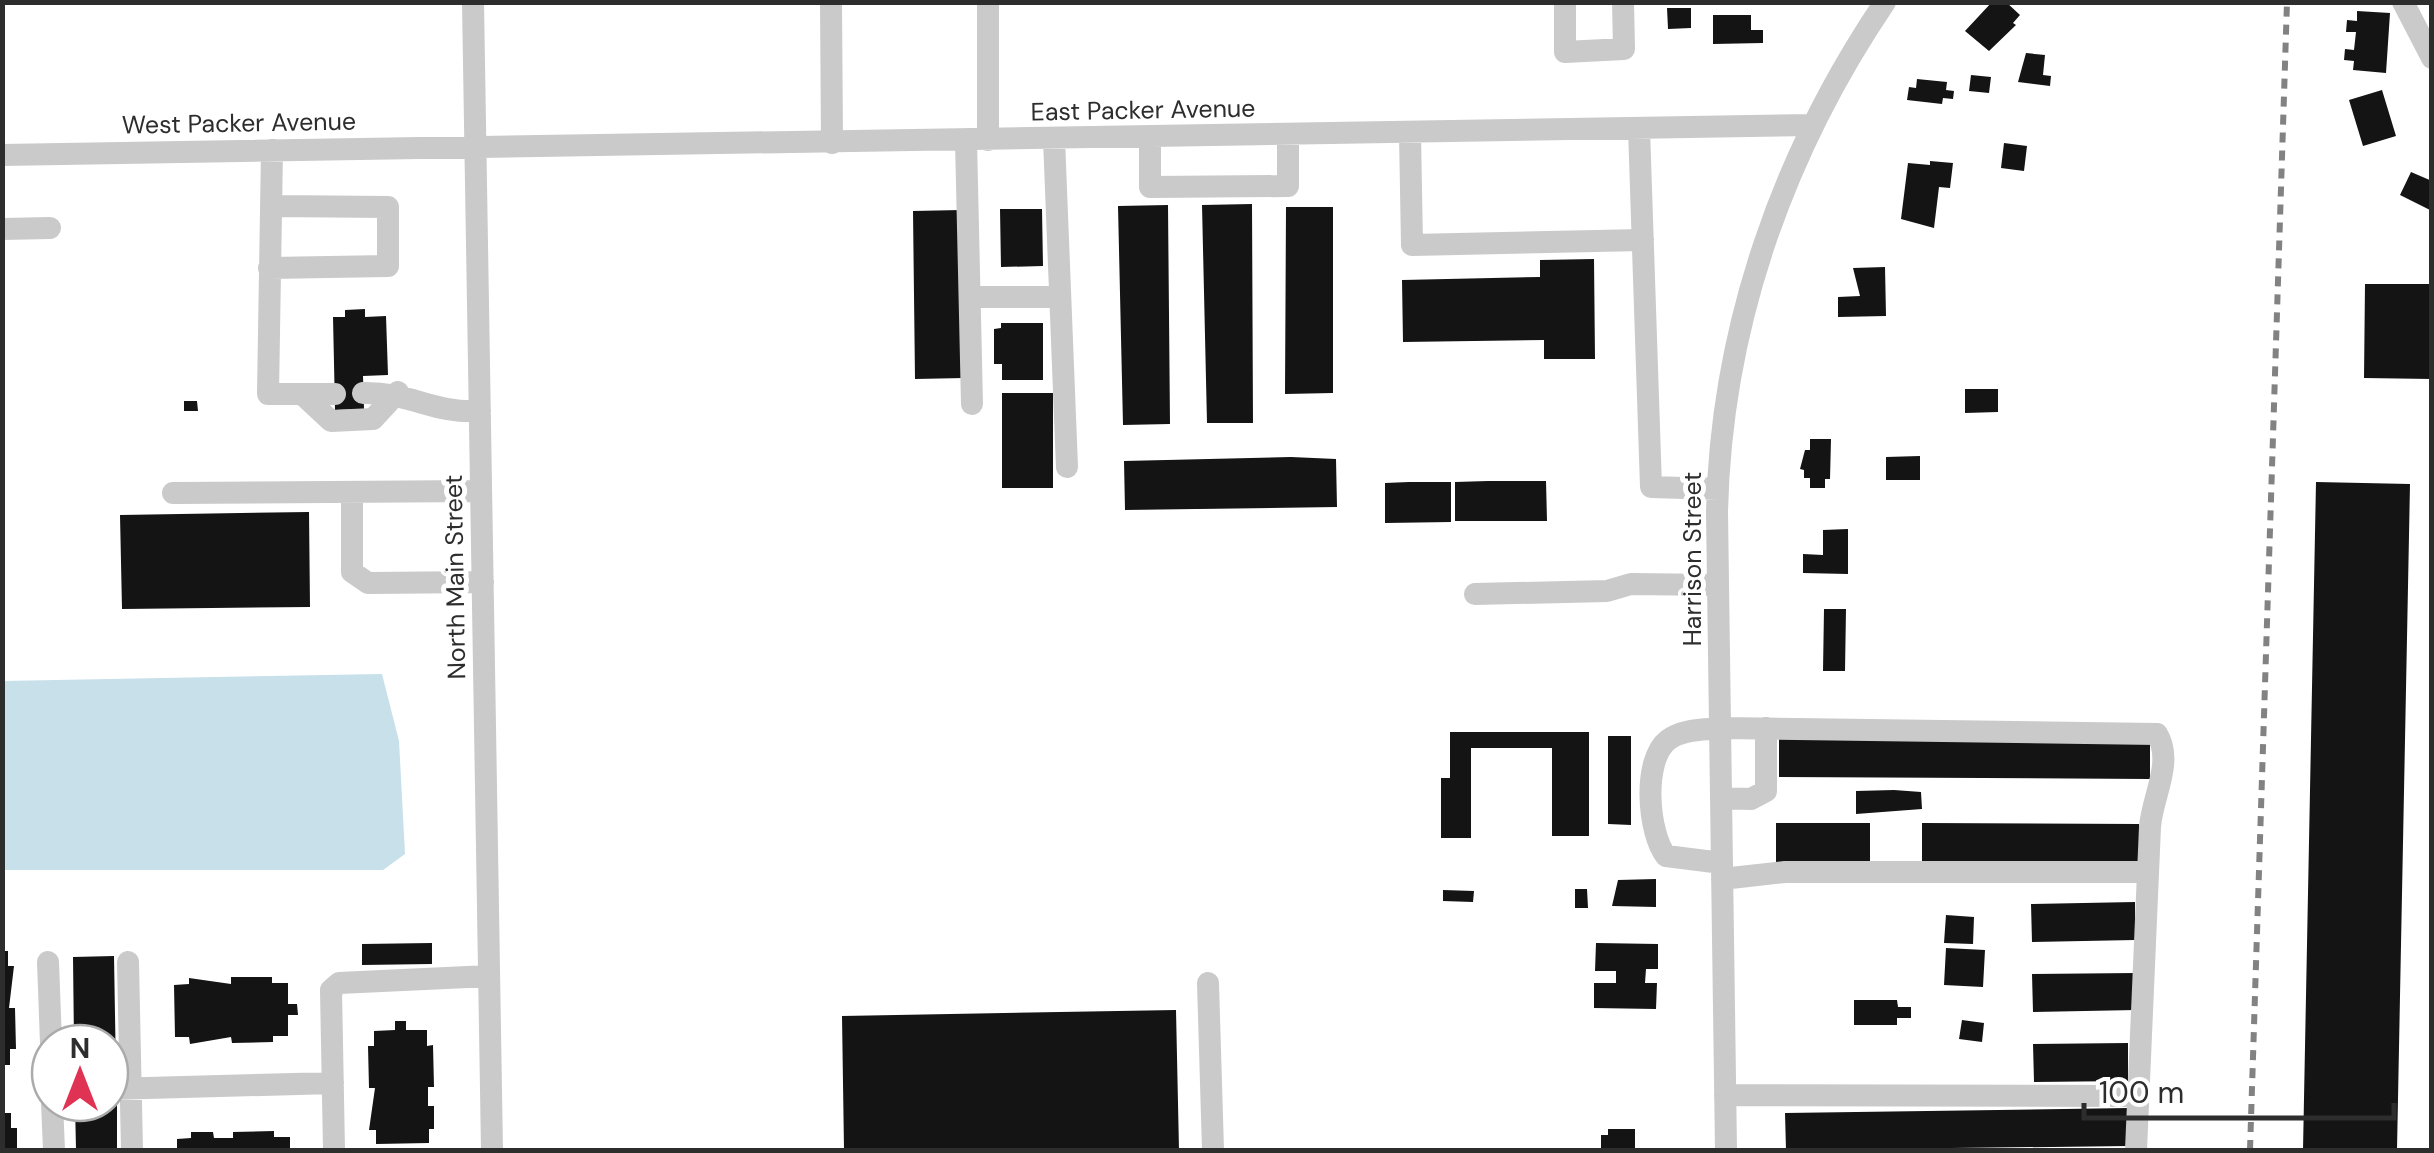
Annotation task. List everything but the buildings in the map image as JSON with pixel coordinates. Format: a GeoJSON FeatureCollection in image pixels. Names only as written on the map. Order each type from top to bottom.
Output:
{"type":"FeatureCollection","features":[{"type":"Feature","properties":{"kind":"street","name":"North Main Street"},"geometry":{"type":"LineString","coordinates":[[473,2],[492,1150]]}},
{"type":"Feature","properties":{"kind":"street"},"geometry":{"type":"LineString","coordinates":[[832,2],[832,143]]}},
{"type":"Feature","properties":{"kind":"street"},"geometry":{"type":"LineString","coordinates":[[972,404],[977,140],[988,2]]}},
{"type":"Feature","properties":{"kind":"street"},"geometry":{"type":"LineString","coordinates":[[1565,2],[1565,52],[1624,50],[1624,2]]}},
{"type":"Feature","properties":{"kind":"street","name":"Harrison Street"},"geometry":{"type":"LineString","coordinates":[[1726,1150],[1718,489],[1732,367],[1767,231],[1812,125],[1885,2]]}},
{"type":"Feature","properties":{"kind":"street"},"geometry":{"type":"LineString","coordinates":[[2404,2],[2432,58]]}},
{"type":"Feature","properties":{"kind":"street","name":"East Packer Avenue"},"geometry":{"type":"LineString","coordinates":[[476,148],[1812,125]]}},
{"type":"Feature","properties":{"kind":"street"},"geometry":{"type":"LineString","coordinates":[[1639,129],[1651,486],[1718,489]]}},
{"type":"Feature","properties":{"kind":"street"},"geometry":{"type":"LineString","coordinates":[[1410,134],[1412,245],[1643,240]]}},
{"type":"Feature","properties":{"kind":"street"},"geometry":{"type":"LineString","coordinates":[[1150,138],[1150,187],[1288,186],[1288,136]]}},
{"type":"Feature","properties":{"kind":"street"},"geometry":{"type":"LineString","coordinates":[[1054,139],[1068,467]]}},
{"type":"Feature","properties":{"kind":"street","name":"West Packer Avenue"},"geometry":{"type":"LineString","coordinates":[[2,154],[476,148]]}},
{"type":"Feature","properties":{"kind":"street"},"geometry":{"type":"LineString","coordinates":[[272,150],[268,394],[335,394]]}},
{"type":"Feature","properties":{"kind":"street"},"geometry":{"type":"LineString","coordinates":[[269,268],[388,266],[388,207],[273,206]]}},
{"type":"Feature","properties":{"kind":"street"},"geometry":{"type":"LineString","coordinates":[[2,229],[50,228]]}},
{"type":"Feature","properties":{"kind":"street"},"geometry":{"type":"LineString","coordinates":[[972,297],[1060,298]]}},
{"type":"Feature","properties":{"kind":"street"},"geometry":{"type":"LineString","coordinates":[[302,394],[331,421],[373,419],[398,392]]}},
{"type":"Feature","properties":{"kind":"street"},"geometry":{"type":"LineString","coordinates":[[363,393],[398,392],[449,413],[480,411]]}},
{"type":"Feature","properties":{"kind":"street"},"geometry":{"type":"LineString","coordinates":[[172,494],[482,491]]}},
{"type":"Feature","properties":{"kind":"street"},"geometry":{"type":"LineString","coordinates":[[352,493],[352,572],[368,583],[483,582]]}},
{"type":"Feature","properties":{"kind":"street"},"geometry":{"type":"LineString","coordinates":[[1475,594],[1607,591],[1630,584],[1718,585]]}},
{"type":"Feature","properties":{"kind":"street"},"geometry":{"type":"LineString","coordinates":[[2136,1150],[2151,812],[2162,779],[2162,742],[2150,732],[1720,728],[1682,732],[1660,748],[1654,761],[1654,840],[1666,856],[1722,871],[2148,872]]}},
{"type":"Feature","properties":{"kind":"street"},"geometry":{"type":"LineString","coordinates":[[1721,798],[1751,799],[1766,791],[1766,728]]}},
{"type":"Feature","properties":{"kind":"street"},"geometry":{"type":"LineString","coordinates":[[48,962],[50,1023]]}},
{"type":"Feature","properties":{"kind":"street"},"geometry":{"type":"LineString","coordinates":[[125,1023],[128,962]]}},
{"type":"Feature","properties":{"kind":"street"},"geometry":{"type":"LineString","coordinates":[[334,1150],[331,990],[339,983],[489,976]]}},
{"type":"Feature","properties":{"kind":"street"},"geometry":{"type":"LineString","coordinates":[[1208,983],[1213,1150]]}},
{"type":"Feature","properties":{"kind":"street"},"geometry":{"type":"LineString","coordinates":[[130,1089],[333,1083]]}},
{"type":"Feature","properties":{"kind":"street"},"geometry":{"type":"LineString","coordinates":[[1725,1096],[2138,1096]]}},
{"type":"Feature","properties":{"kind":"street"},"geometry":{"type":"LineString","coordinates":[[53,1123],[54,1150]]}},
{"type":"Feature","properties":{"kind":"street"},"geometry":{"type":"LineString","coordinates":[[127,1123],[132,1150]]}},
{"type":"Feature","properties":{"kind":"water"},"geometry":{"type":"Polygon","coordinates":[[[382,674],[399,741],[405,854],[383,870],[3,870],[3,681],[382,674]]]}},
{"type":"Feature","properties":{"kind":"railway"},"geometry":{"type":"LineString","coordinates":[[2250,1150],[2287,2]]}}]}
